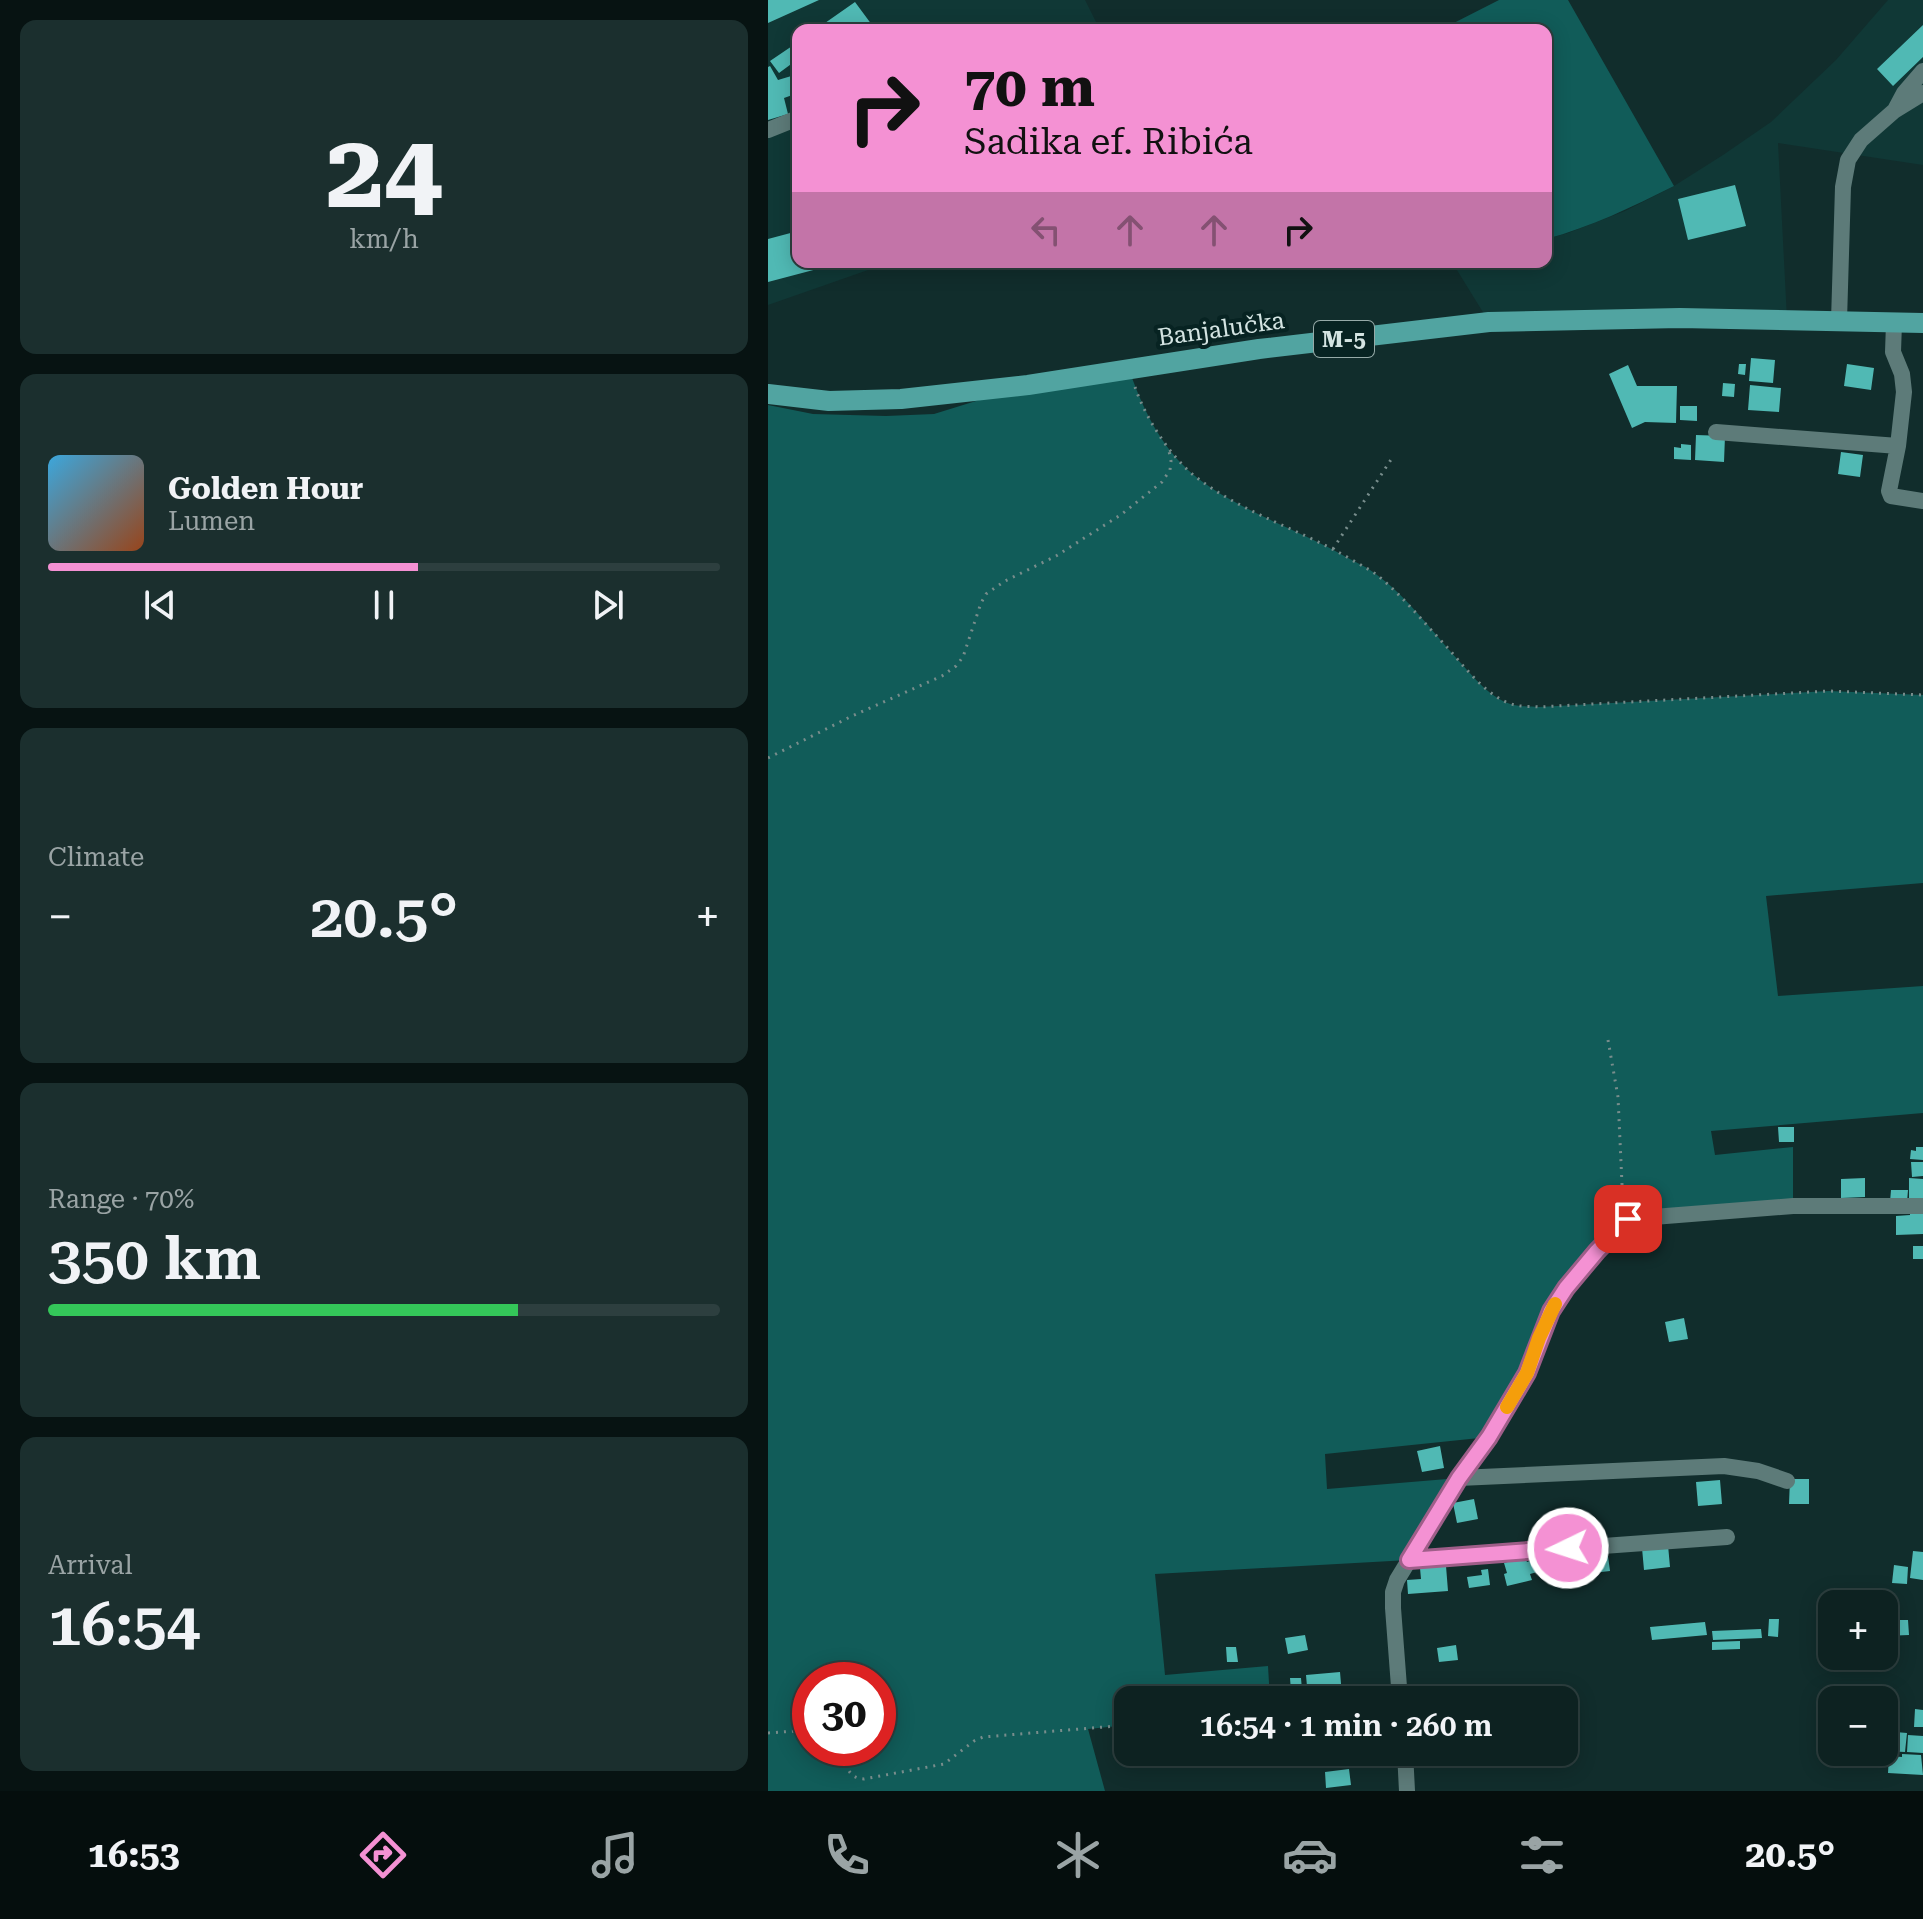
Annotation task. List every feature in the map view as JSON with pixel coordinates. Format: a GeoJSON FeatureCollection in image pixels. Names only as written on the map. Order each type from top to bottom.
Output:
{"type":"FeatureCollection","features":[{"type":"Feature","properties":{"kind":"main road","name":"Banjalučka"},"geometry":{"type":"LineString","coordinates":[[768,394],[829,401],[901,399],[1028,385],[1259,349],[1489,322],[1680,318],[1923,323]]}},
{"type":"Feature","properties":{"kind":"street"},"geometry":{"type":"LineString","coordinates":[[1894,111],[1904,93],[1923,71]]}},
{"type":"Feature","properties":{"kind":"street"},"geometry":{"type":"LineString","coordinates":[[1839,321],[1843,187],[1848,160],[1861,140],[1894,111],[1923,93]]}},
{"type":"Feature","properties":{"kind":"street"},"geometry":{"type":"LineString","coordinates":[[768,130],[792,120]]}},
{"type":"Feature","properties":{"kind":"street"},"geometry":{"type":"LineString","coordinates":[[1894,323],[1893,352],[1902,374],[1904,392],[1889,491],[1891,496],[1923,501]]}},
{"type":"Feature","properties":{"kind":"street"},"geometry":{"type":"LineString","coordinates":[[1716,432],[1898,446]]}},
{"type":"Feature","properties":{"kind":"street"},"geometry":{"type":"LineString","coordinates":[[1399,1686],[1393,1592],[1397,1580],[1527,1373],[1551,1311],[1566,1288],[1624,1222],[1670,1215],[1793,1206],[1923,1206]]}},
{"type":"Feature","properties":{"kind":"street"},"geometry":{"type":"LineString","coordinates":[[1459,1478],[1724,1466],[1758,1471],[1787,1481]]}},
{"type":"Feature","properties":{"kind":"street"},"geometry":{"type":"LineString","coordinates":[[1409,1560],[1727,1537]]}},
{"type":"Feature","properties":{"kind":"street"},"geometry":{"type":"LineString","coordinates":[[1406,1766],[1407,1791]]}},
{"type":"Feature","properties":{"kind":"path"},"geometry":{"type":"LineString","coordinates":[[1129,369],[1138,396],[1168,447],[1196,478],[1237,503],[1373,571],[1398,593],[1477,680],[1497,697],[1515,706],[1829,691],[1923,695]]}},
{"type":"Feature","properties":{"kind":"path"},"geometry":{"type":"LineString","coordinates":[[768,758],[942,676],[956,666],[963,657],[986,594],[1056,556],[1132,506],[1162,482],[1170,470],[1168,447]]}},
{"type":"Feature","properties":{"kind":"path"},"geometry":{"type":"LineString","coordinates":[[1333,549],[1394,455]]}},
{"type":"Feature","properties":{"kind":"path"},"geometry":{"type":"LineString","coordinates":[[1608,1040],[1618,1097],[1624,1222]]}},
{"type":"Feature","properties":{"kind":"path"},"geometry":{"type":"LineString","coordinates":[[847,1766],[849,1773],[864,1779],[944,1764],[983,1737],[1114,1726]]}},
{"type":"Feature","properties":{"kind":"path"},"geometry":{"type":"LineString","coordinates":[[768,1733],[792,1731]]}},
{"type":"Feature","properties":{"kind":"shaded area"},"geometry":{"type":"Polygon","coordinates":[[[768,0],[1085,0],[1097,24],[792,24],[792,268],[874,268],[768,305],[768,0]]]}},
{"type":"Feature","properties":{"kind":"shaded area"},"geometry":{"type":"Polygon","coordinates":[[[1499,0],[1568,0],[1674,186],[1627,209],[1552,237],[1552,24],[1452,24],[1499,0]]]}},
{"type":"Feature","properties":{"kind":"shaded area"},"geometry":{"type":"Polygon","coordinates":[[[1888,0],[1923,0],[1923,165],[1778,143],[1787,319],[1489,322],[1456,268],[1552,268],[1552,237],[1625,211],[1674,186],[1771,122],[1836,60],[1888,0]]]}},
{"type":"Feature","properties":{"kind":"shaded area"},"geometry":{"type":"Polygon","coordinates":[[[1129,369],[1157,432],[1173,454],[1198,479],[1238,504],[1373,572],[1407,602],[1483,687],[1517,706],[1829,691],[1923,695],[1923,883],[1766,896],[1778,996],[1923,986],[1923,1113],[1711,1131],[1715,1155],[1793,1147],[1793,1206],[1628,1219],[1566,1288],[1489,1437],[1325,1454],[1327,1489],[1459,1478],[1409,1560],[1155,1574],[1165,1675],[1268,1666],[1269,1686],[1114,1686],[1114,1726],[1088,1729],[1105,1791],[768,1791],[768,405],[813,414],[934,414],[1028,385],[1129,369]]]}},
{"type":"Feature","properties":{"kind":"building"},"geometry":{"type":"Polygon","coordinates":[[[768,0],[819,0],[768,23],[768,0]]]}},
{"type":"Feature","properties":{"kind":"building"},"geometry":{"type":"Polygon","coordinates":[[[855,2],[871,24],[824,24],[855,2]]]}},
{"type":"Feature","properties":{"kind":"building"},"geometry":{"type":"Polygon","coordinates":[[[1923,25],[1923,57],[1893,86],[1877,69],[1923,25]]]}},
{"type":"Feature","properties":{"kind":"building"},"geometry":{"type":"Polygon","coordinates":[[[792,46],[792,63],[779,73],[770,61],[792,46]]]}},
{"type":"Feature","properties":{"kind":"building"},"geometry":{"type":"Polygon","coordinates":[[[768,67],[778,80],[792,76],[792,95],[784,98],[788,114],[768,120],[768,67]]]}},
{"type":"Feature","properties":{"kind":"building"},"geometry":{"type":"Polygon","coordinates":[[[1735,185],[1746,226],[1688,240],[1678,199],[1735,185]]]}},
{"type":"Feature","properties":{"kind":"building"},"geometry":{"type":"Polygon","coordinates":[[[792,233],[792,268],[821,268],[768,282],[768,239],[792,233]]]}},
{"type":"Feature","properties":{"kind":"building"},"geometry":{"type":"Polygon","coordinates":[[[1751,358],[1775,360],[1773,383],[1749,381],[1751,358]]]}},
{"type":"Feature","properties":{"kind":"building"},"geometry":{"type":"Polygon","coordinates":[[[1739,364],[1746,364],[1745,375],[1738,374],[1739,364]]]}},
{"type":"Feature","properties":{"kind":"building"},"geometry":{"type":"Polygon","coordinates":[[[1847,364],[1874,368],[1871,390],[1844,386],[1847,364]]]}},
{"type":"Feature","properties":{"kind":"building"},"geometry":{"type":"Polygon","coordinates":[[[1628,365],[1637,386],[1677,386],[1676,423],[1645,422],[1632,428],[1609,374],[1628,365]]]}},
{"type":"Feature","properties":{"kind":"building"},"geometry":{"type":"Polygon","coordinates":[[[1723,383],[1735,384],[1734,397],[1722,396],[1723,383]]]}},
{"type":"Feature","properties":{"kind":"building"},"geometry":{"type":"Polygon","coordinates":[[[1750,385],[1781,388],[1779,412],[1748,410],[1750,385]]]}},
{"type":"Feature","properties":{"kind":"building"},"geometry":{"type":"Polygon","coordinates":[[[1680,406],[1697,406],[1697,421],[1680,420],[1680,406]]]}},
{"type":"Feature","properties":{"kind":"building"},"geometry":{"type":"Polygon","coordinates":[[[1696,435],[1725,436],[1724,462],[1695,460],[1696,435]]]}},
{"type":"Feature","properties":{"kind":"building"},"geometry":{"type":"Polygon","coordinates":[[[1681,444],[1691,445],[1691,460],[1674,459],[1674,447],[1681,448],[1681,444]]]}},
{"type":"Feature","properties":{"kind":"building"},"geometry":{"type":"Polygon","coordinates":[[[1841,452],[1863,455],[1860,477],[1838,474],[1841,452]]]}},
{"type":"Feature","properties":{"kind":"building"},"geometry":{"type":"Polygon","coordinates":[[[1778,1127],[1794,1127],[1794,1142],[1779,1142],[1778,1127]]]}},
{"type":"Feature","properties":{"kind":"building"},"geometry":{"type":"Polygon","coordinates":[[[1916,1147],[1923,1147],[1923,1160],[1910,1159],[1911,1150],[1916,1151],[1916,1147]]]}},
{"type":"Feature","properties":{"kind":"building"},"geometry":{"type":"Polygon","coordinates":[[[1911,1162],[1923,1162],[1923,1176],[1912,1177],[1911,1162]]]}},
{"type":"Feature","properties":{"kind":"building"},"geometry":{"type":"Polygon","coordinates":[[[1865,1178],[1865,1197],[1841,1198],[1841,1179],[1865,1178]]]}},
{"type":"Feature","properties":{"kind":"building"},"geometry":{"type":"Polygon","coordinates":[[[1909,1178],[1923,1179],[1923,1202],[1909,1202],[1909,1178]]]}},
{"type":"Feature","properties":{"kind":"building"},"geometry":{"type":"Polygon","coordinates":[[[1891,1190],[1908,1190],[1907,1202],[1890,1202],[1891,1190]]]}},
{"type":"Feature","properties":{"kind":"building"},"geometry":{"type":"Polygon","coordinates":[[[1910,1210],[1923,1210],[1923,1234],[1896,1235],[1896,1216],[1910,1215],[1910,1210]]]}},
{"type":"Feature","properties":{"kind":"building"},"geometry":{"type":"Polygon","coordinates":[[[1913,1246],[1923,1246],[1923,1259],[1913,1259],[1913,1246]]]}},
{"type":"Feature","properties":{"kind":"building"},"geometry":{"type":"Polygon","coordinates":[[[1684,1318],[1688,1339],[1669,1342],[1665,1322],[1684,1318]]]}},
{"type":"Feature","properties":{"kind":"building"},"geometry":{"type":"Polygon","coordinates":[[[1440,1446],[1444,1468],[1422,1472],[1417,1451],[1440,1446]]]}},
{"type":"Feature","properties":{"kind":"building"},"geometry":{"type":"Polygon","coordinates":[[[1790,1479],[1809,1479],[1809,1504],[1789,1504],[1790,1479]]]}},
{"type":"Feature","properties":{"kind":"building"},"geometry":{"type":"Polygon","coordinates":[[[1720,1480],[1722,1504],[1698,1506],[1696,1482],[1720,1480]]]}},
{"type":"Feature","properties":{"kind":"building"},"geometry":{"type":"Polygon","coordinates":[[[1474,1499],[1478,1519],[1457,1523],[1453,1503],[1474,1499]]]}},
{"type":"Feature","properties":{"kind":"building"},"geometry":{"type":"Polygon","coordinates":[[[1668,1545],[1670,1567],[1644,1570],[1642,1548],[1668,1545]]]}},
{"type":"Feature","properties":{"kind":"building"},"geometry":{"type":"Polygon","coordinates":[[[1607,1549],[1610,1571],[1584,1574],[1582,1552],[1607,1549]]]}},
{"type":"Feature","properties":{"kind":"building"},"geometry":{"type":"Polygon","coordinates":[[[1913,1551],[1923,1552],[1923,1580],[1910,1578],[1913,1551]]]}},
{"type":"Feature","properties":{"kind":"building"},"geometry":{"type":"Polygon","coordinates":[[[1525,1557],[1527,1562],[1533,1560],[1537,1572],[1530,1574],[1532,1580],[1507,1586],[1504,1563],[1525,1557]]]}},
{"type":"Feature","properties":{"kind":"building"},"geometry":{"type":"Polygon","coordinates":[[[1894,1565],[1908,1567],[1907,1584],[1892,1583],[1894,1565]]]}},
{"type":"Feature","properties":{"kind":"building"},"geometry":{"type":"Polygon","coordinates":[[[1446,1566],[1448,1591],[1408,1594],[1407,1580],[1421,1579],[1420,1568],[1446,1566]]]}},
{"type":"Feature","properties":{"kind":"building"},"geometry":{"type":"Polygon","coordinates":[[[1488,1569],[1490,1585],[1469,1588],[1467,1577],[1482,1575],[1481,1570],[1488,1569]]]}},
{"type":"Feature","properties":{"kind":"building"},"geometry":{"type":"Polygon","coordinates":[[[1769,1619],[1779,1619],[1778,1637],[1768,1636],[1769,1619]]]}},
{"type":"Feature","properties":{"kind":"building"},"geometry":{"type":"Polygon","coordinates":[[[1898,1620],[1908,1620],[1909,1635],[1898,1635],[1898,1620]]]}},
{"type":"Feature","properties":{"kind":"building"},"geometry":{"type":"Polygon","coordinates":[[[1705,1622],[1707,1635],[1652,1640],[1650,1627],[1705,1622]]]}},
{"type":"Feature","properties":{"kind":"building"},"geometry":{"type":"Polygon","coordinates":[[[1761,1629],[1762,1638],[1713,1640],[1712,1631],[1761,1629]]]}},
{"type":"Feature","properties":{"kind":"building"},"geometry":{"type":"Polygon","coordinates":[[[1305,1635],[1308,1650],[1288,1654],[1285,1638],[1305,1635]]]}},
{"type":"Feature","properties":{"kind":"building"},"geometry":{"type":"Polygon","coordinates":[[[1740,1641],[1740,1649],[1712,1650],[1712,1642],[1740,1641]]]}},
{"type":"Feature","properties":{"kind":"building"},"geometry":{"type":"Polygon","coordinates":[[[1456,1645],[1458,1660],[1439,1662],[1437,1648],[1456,1645]]]}},
{"type":"Feature","properties":{"kind":"building"},"geometry":{"type":"Polygon","coordinates":[[[1226,1647],[1236,1647],[1238,1662],[1227,1662],[1226,1647]]]}},
{"type":"Feature","properties":{"kind":"building"},"geometry":{"type":"Polygon","coordinates":[[[1340,1672],[1341,1686],[1307,1686],[1306,1675],[1340,1672]]]}},
{"type":"Feature","properties":{"kind":"building"},"geometry":{"type":"Polygon","coordinates":[[[1290,1678],[1301,1678],[1302,1686],[1291,1686],[1290,1678]]]}},
{"type":"Feature","properties":{"kind":"building"},"geometry":{"type":"Polygon","coordinates":[[[1915,1709],[1923,1710],[1923,1727],[1914,1727],[1915,1709]]]}},
{"type":"Feature","properties":{"kind":"building"},"geometry":{"type":"Polygon","coordinates":[[[1898,1732],[1907,1733],[1905,1752],[1898,1752],[1898,1732]]]}},
{"type":"Feature","properties":{"kind":"building"},"geometry":{"type":"Polygon","coordinates":[[[1908,1735],[1923,1736],[1923,1753],[1907,1752],[1908,1735]]]}},
{"type":"Feature","properties":{"kind":"building"},"geometry":{"type":"Polygon","coordinates":[[[1902,1754],[1921,1755],[1923,1775],[1888,1773],[1888,1766],[1898,1766],[1898,1757],[1902,1757],[1902,1754]]]}},
{"type":"Feature","properties":{"kind":"building"},"geometry":{"type":"Polygon","coordinates":[[[1349,1769],[1351,1785],[1326,1788],[1325,1772],[1349,1769]]]}},
{"type":"Feature","properties":{"kind":"slow traffic"},"geometry":{"type":"LineString","coordinates":[[1507,1407],[1527,1373],[1555,1304]]}},
{"type":"Feature","properties":{"kind":"route"},"geometry":{"type":"LineString","coordinates":[[1568,1548],[1409,1560],[1527,1373],[1551,1311],[1566,1288],[1628,1219]]}}]}
